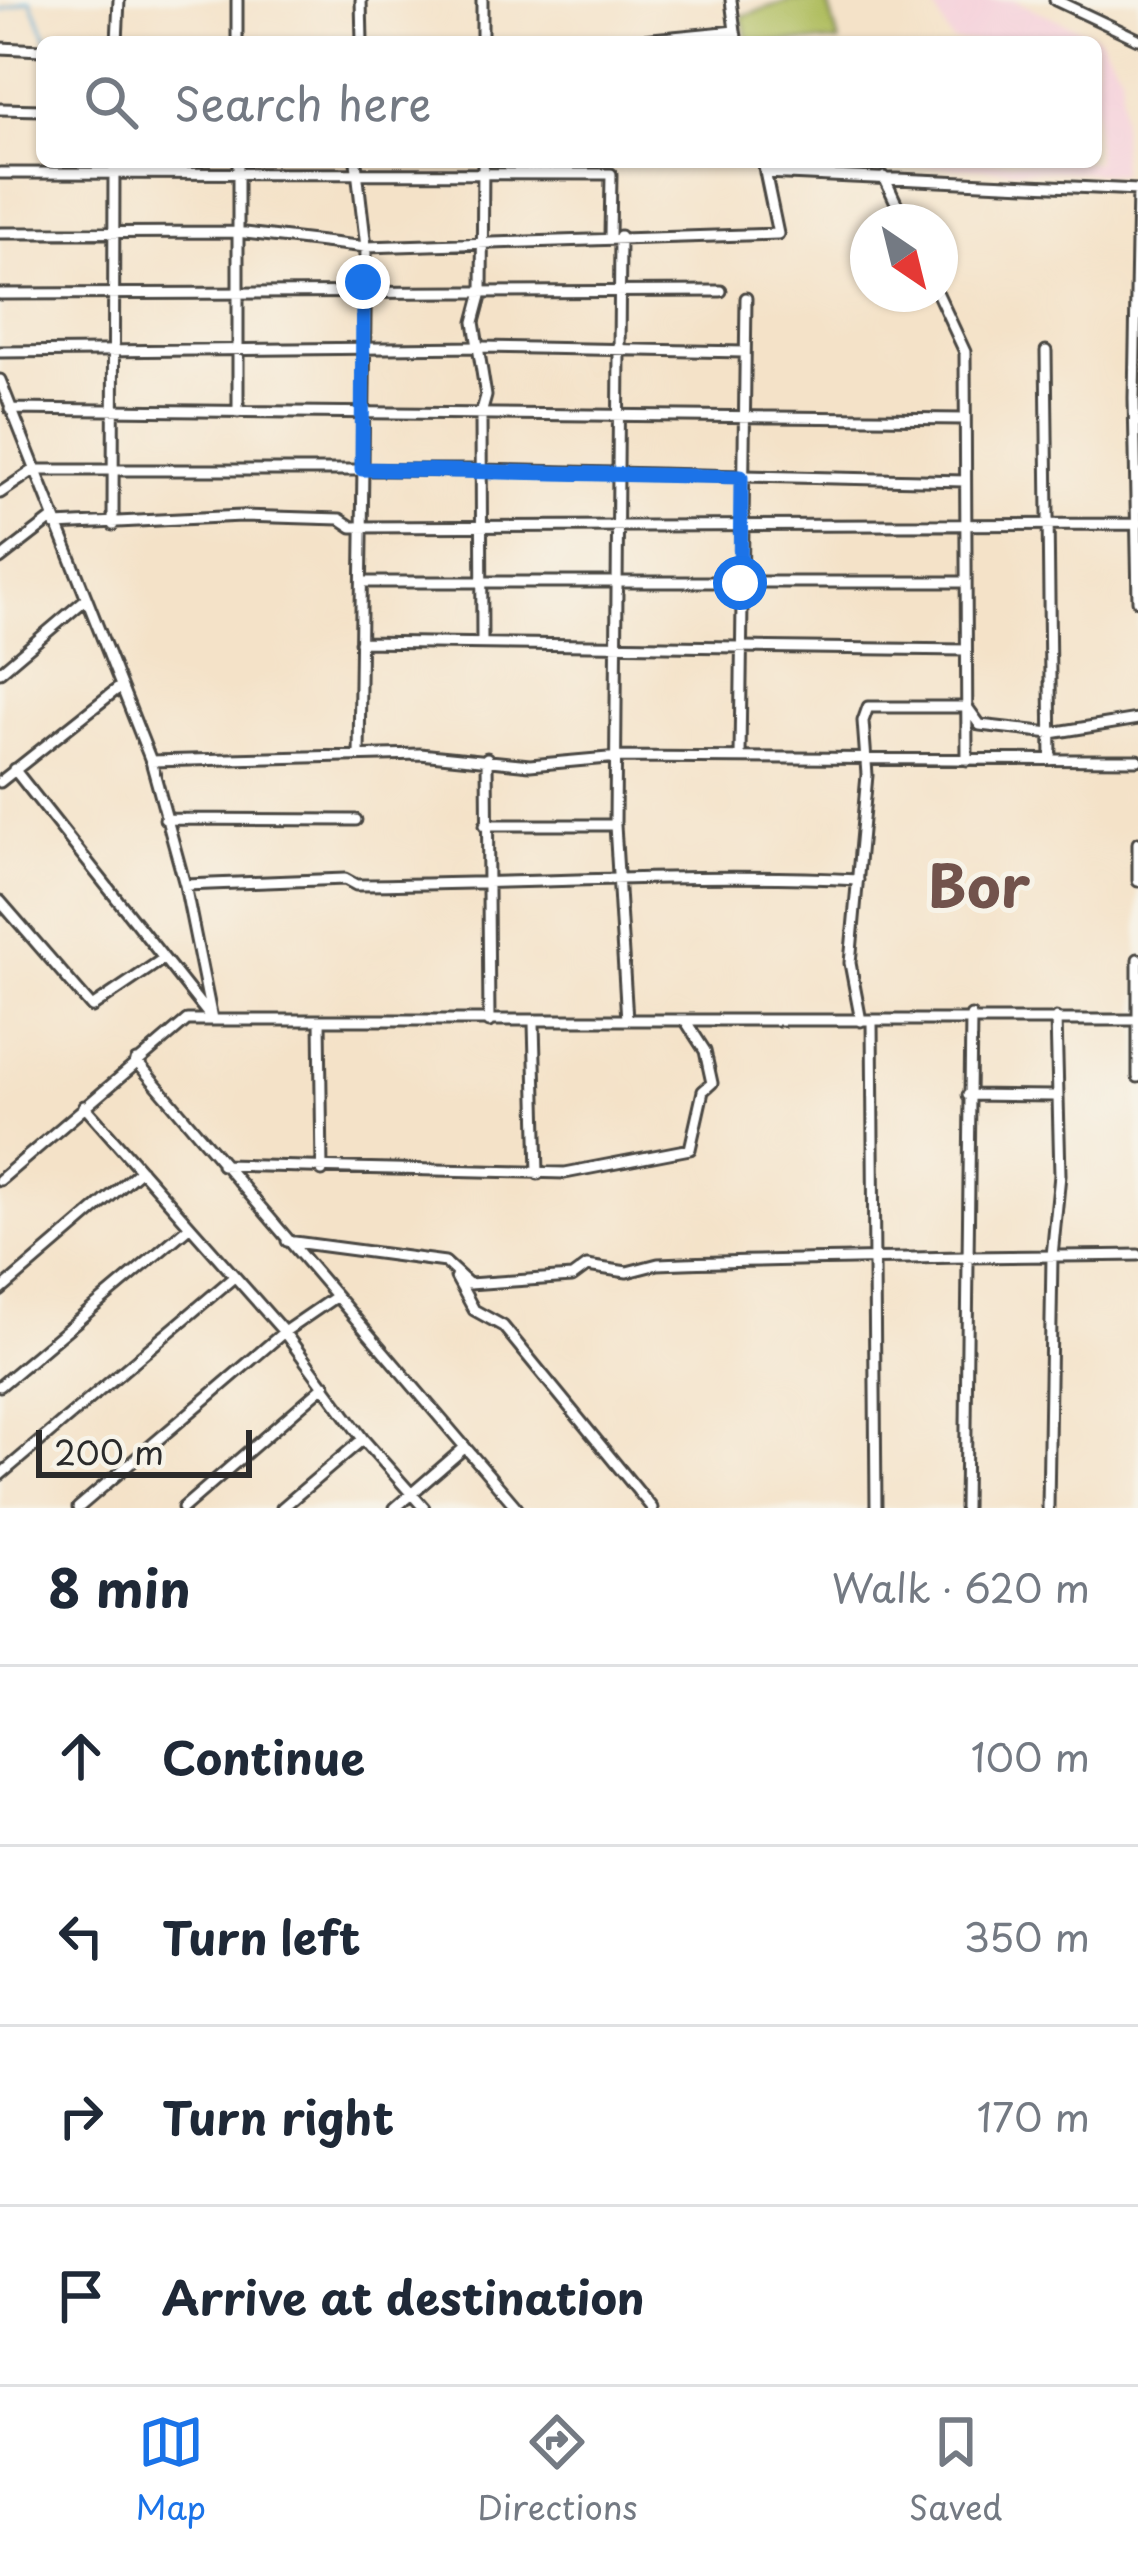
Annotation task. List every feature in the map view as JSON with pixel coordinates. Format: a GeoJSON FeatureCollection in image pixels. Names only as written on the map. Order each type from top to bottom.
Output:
{"type":"FeatureCollection","features":[{"type":"Feature","properties":{"kind":"street"},"geometry":{"type":"LineString","coordinates":[[117,36],[119,0]]}},
{"type":"Feature","properties":{"kind":"street"},"geometry":{"type":"LineString","coordinates":[[237,0],[237,36]]}},
{"type":"Feature","properties":{"kind":"street"},"geometry":{"type":"LineString","coordinates":[[361,0],[362,36]]}},
{"type":"Feature","properties":{"kind":"street"},"geometry":{"type":"LineString","coordinates":[[482,0],[482,36]]}},
{"type":"Feature","properties":{"kind":"street"},"geometry":{"type":"LineString","coordinates":[[731,0],[736,36]]}},
{"type":"Feature","properties":{"kind":"street"},"geometry":{"type":"LineString","coordinates":[[1055,0],[1138,39]]}},
{"type":"Feature","properties":{"kind":"street"},"geometry":{"type":"LineString","coordinates":[[0,48],[36,50]]}},
{"type":"Feature","properties":{"kind":"street"},"geometry":{"type":"LineString","coordinates":[[0,109],[36,110]]}},
{"type":"Feature","properties":{"kind":"street"},"geometry":{"type":"LineString","coordinates":[[0,173],[114,168],[113,525]]}},
{"type":"Feature","properties":{"kind":"street"},"geometry":{"type":"LineString","coordinates":[[238,168],[238,412]]}},
{"type":"Feature","properties":{"kind":"street"},"geometry":{"type":"LineString","coordinates":[[359,756],[366,247],[356,168],[610,174],[622,292],[615,825],[627,1020]]}},
{"type":"Feature","properties":{"kind":"street"},"geometry":{"type":"LineString","coordinates":[[482,168],[482,292],[474,322],[482,347],[486,396],[481,414],[482,644]]}},
{"type":"Feature","properties":{"kind":"street"},"geometry":{"type":"LineString","coordinates":[[0,233],[237,232],[366,247],[778,234],[764,168]]}},
{"type":"Feature","properties":{"kind":"street"},"geometry":{"type":"LineString","coordinates":[[776,168],[1138,190],[1138,601]]}},
{"type":"Feature","properties":{"kind":"street"},"geometry":{"type":"LineString","coordinates":[[884,177],[897,204]]}},
{"type":"Feature","properties":{"kind":"street"},"geometry":{"type":"LineString","coordinates":[[0,294],[721,291]]}},
{"type":"Feature","properties":{"kind":"street"},"geometry":{"type":"LineString","coordinates":[[740,756],[746,298]]}},
{"type":"Feature","properties":{"kind":"street"},"geometry":{"type":"LineString","coordinates":[[946,312],[965,352],[967,760]]}},
{"type":"Feature","properties":{"kind":"street"},"geometry":{"type":"LineString","coordinates":[[0,352],[482,347],[745,352]]}},
{"type":"Feature","properties":{"kind":"street"},"geometry":{"type":"LineString","coordinates":[[1046,351],[1051,760]]}},
{"type":"Feature","properties":{"kind":"street"},"geometry":{"type":"LineString","coordinates":[[0,380],[151,761],[212,1018]]}},
{"type":"Feature","properties":{"kind":"street"},"geometry":{"type":"LineString","coordinates":[[10,409],[965,419]]}},
{"type":"Feature","properties":{"kind":"street"},"geometry":{"type":"LineString","coordinates":[[0,493],[34,470],[481,470],[965,481]]}},
{"type":"Feature","properties":{"kind":"street"},"geometry":{"type":"LineString","coordinates":[[0,559],[54,521],[113,525],[242,517],[340,519],[362,527],[1138,524]]}},
{"type":"Feature","properties":{"kind":"street"},"geometry":{"type":"LineString","coordinates":[[362,582],[966,582]]}},
{"type":"Feature","properties":{"kind":"street"},"geometry":{"type":"LineString","coordinates":[[0,672],[86,599]]}},
{"type":"Feature","properties":{"kind":"street"},"geometry":{"type":"LineString","coordinates":[[361,642],[966,650]]}},
{"type":"Feature","properties":{"kind":"street"},"geometry":{"type":"LineString","coordinates":[[0,782],[121,686]]}},
{"type":"Feature","properties":{"kind":"street"},"geometry":{"type":"LineString","coordinates":[[875,1508],[867,1021],[850,963],[867,760],[863,721],[868,707],[967,707]]}},
{"type":"Feature","properties":{"kind":"street"},"geometry":{"type":"LineString","coordinates":[[967,707],[980,725],[1051,733],[1138,719]]}},
{"type":"Feature","properties":{"kind":"street"},"geometry":{"type":"LineString","coordinates":[[151,761],[359,756],[487,758],[546,765],[619,757],[1138,760]]}},
{"type":"Feature","properties":{"kind":"street"},"geometry":{"type":"LineString","coordinates":[[487,758],[489,1022]]}},
{"type":"Feature","properties":{"kind":"street"},"geometry":{"type":"LineString","coordinates":[[14,769],[212,1018]]}},
{"type":"Feature","properties":{"kind":"street"},"geometry":{"type":"LineString","coordinates":[[164,819],[356,820]]}},
{"type":"Feature","properties":{"kind":"street"},"geometry":{"type":"LineString","coordinates":[[485,825],[615,825]]}},
{"type":"Feature","properties":{"kind":"street"},"geometry":{"type":"LineString","coordinates":[[1138,843],[1138,881]]}},
{"type":"Feature","properties":{"kind":"street"},"geometry":{"type":"LineString","coordinates":[[184,885],[345,879],[356,885],[621,883],[687,874],[859,880]]}},
{"type":"Feature","properties":{"kind":"street"},"geometry":{"type":"LineString","coordinates":[[0,902],[92,1007],[164,959]]}},
{"type":"Feature","properties":{"kind":"street"},"geometry":{"type":"LineString","coordinates":[[1138,959],[1138,1077]]}},
{"type":"Feature","properties":{"kind":"street"},"geometry":{"type":"LineString","coordinates":[[965,1508],[971,1016]]}},
{"type":"Feature","properties":{"kind":"street"},"geometry":{"type":"LineString","coordinates":[[0,1180],[187,1020],[534,1023],[971,1016],[1137,1020]]}},
{"type":"Feature","properties":{"kind":"street"},"geometry":{"type":"LineString","coordinates":[[1048,1508],[1052,1256],[1060,1174],[1056,1018]]}},
{"type":"Feature","properties":{"kind":"street"},"geometry":{"type":"LineString","coordinates":[[320,1020],[322,1171]]}},
{"type":"Feature","properties":{"kind":"street"},"geometry":{"type":"LineString","coordinates":[[222,1165],[538,1174],[690,1148],[703,1091],[712,1083],[705,1051],[686,1020]]}},
{"type":"Feature","properties":{"kind":"street"},"geometry":{"type":"LineString","coordinates":[[534,1023],[538,1174]]}},
{"type":"Feature","properties":{"kind":"street"},"geometry":{"type":"LineString","coordinates":[[136,1061],[517,1508]]}},
{"type":"Feature","properties":{"kind":"street"},"geometry":{"type":"LineString","coordinates":[[968,1095],[1055,1096]]}},
{"type":"Feature","properties":{"kind":"street"},"geometry":{"type":"LineString","coordinates":[[84,1106],[284,1332],[363,1439],[424,1508]]}},
{"type":"Feature","properties":{"kind":"street"},"geometry":{"type":"LineString","coordinates":[[0,1291],[141,1170]]}},
{"type":"Feature","properties":{"kind":"street"},"geometry":{"type":"LineString","coordinates":[[0,1386],[189,1227]]}},
{"type":"Feature","properties":{"kind":"street"},"geometry":{"type":"LineString","coordinates":[[287,1241],[445,1262],[469,1284],[572,1276],[586,1266],[627,1272],[658,1264],[871,1256],[967,1262],[1138,1256]]}},
{"type":"Feature","properties":{"kind":"street"},"geometry":{"type":"LineString","coordinates":[[445,1262],[474,1310],[503,1326],[652,1508]]}},
{"type":"Feature","properties":{"kind":"street"},"geometry":{"type":"LineString","coordinates":[[0,1475],[234,1276]]}},
{"type":"Feature","properties":{"kind":"street"},"geometry":{"type":"LineString","coordinates":[[78,1508],[284,1332],[335,1297]]}},
{"type":"Feature","properties":{"kind":"street"},"geometry":{"type":"LineString","coordinates":[[183,1508],[325,1385]]}},
{"type":"Feature","properties":{"kind":"street"},"geometry":{"type":"LineString","coordinates":[[283,1508],[363,1439]]}},
{"type":"Feature","properties":{"kind":"street"},"geometry":{"type":"LineString","coordinates":[[395,1508],[463,1449]]}},
{"type":"Feature","properties":{"kind":"shaded area"},"geometry":{"type":"Polygon","coordinates":[[[930,0],[1013,0],[1097,36],[950,36],[930,0]]]}},
{"type":"Feature","properties":{"kind":"shaded area"},"geometry":{"type":"Polygon","coordinates":[[[1102,42],[1122,75],[1121,174],[965,168],[1102,168],[1102,42]]]}},
{"type":"Feature","properties":{"kind":"green space"},"geometry":{"type":"Polygon","coordinates":[[[791,0],[827,0],[837,36],[747,36],[741,16],[791,0]]]}},
{"type":"Feature","properties":{"kind":"waterway"},"geometry":{"type":"LineString","coordinates":[[30,0],[46,36]]}},
{"type":"Feature","properties":{"kind":"waterway"},"geometry":{"type":"LineString","coordinates":[[0,11],[27,1]]}},
{"type":"Feature","properties":{"kind":"district","name":"Bor"},"geometry":{"type":"Point","coordinates":[979,884]}},
{"type":"Feature","properties":{"kind":"route"},"geometry":{"type":"LineString","coordinates":[[363,282],[362,469],[741,477],[740,583]]}}]}
